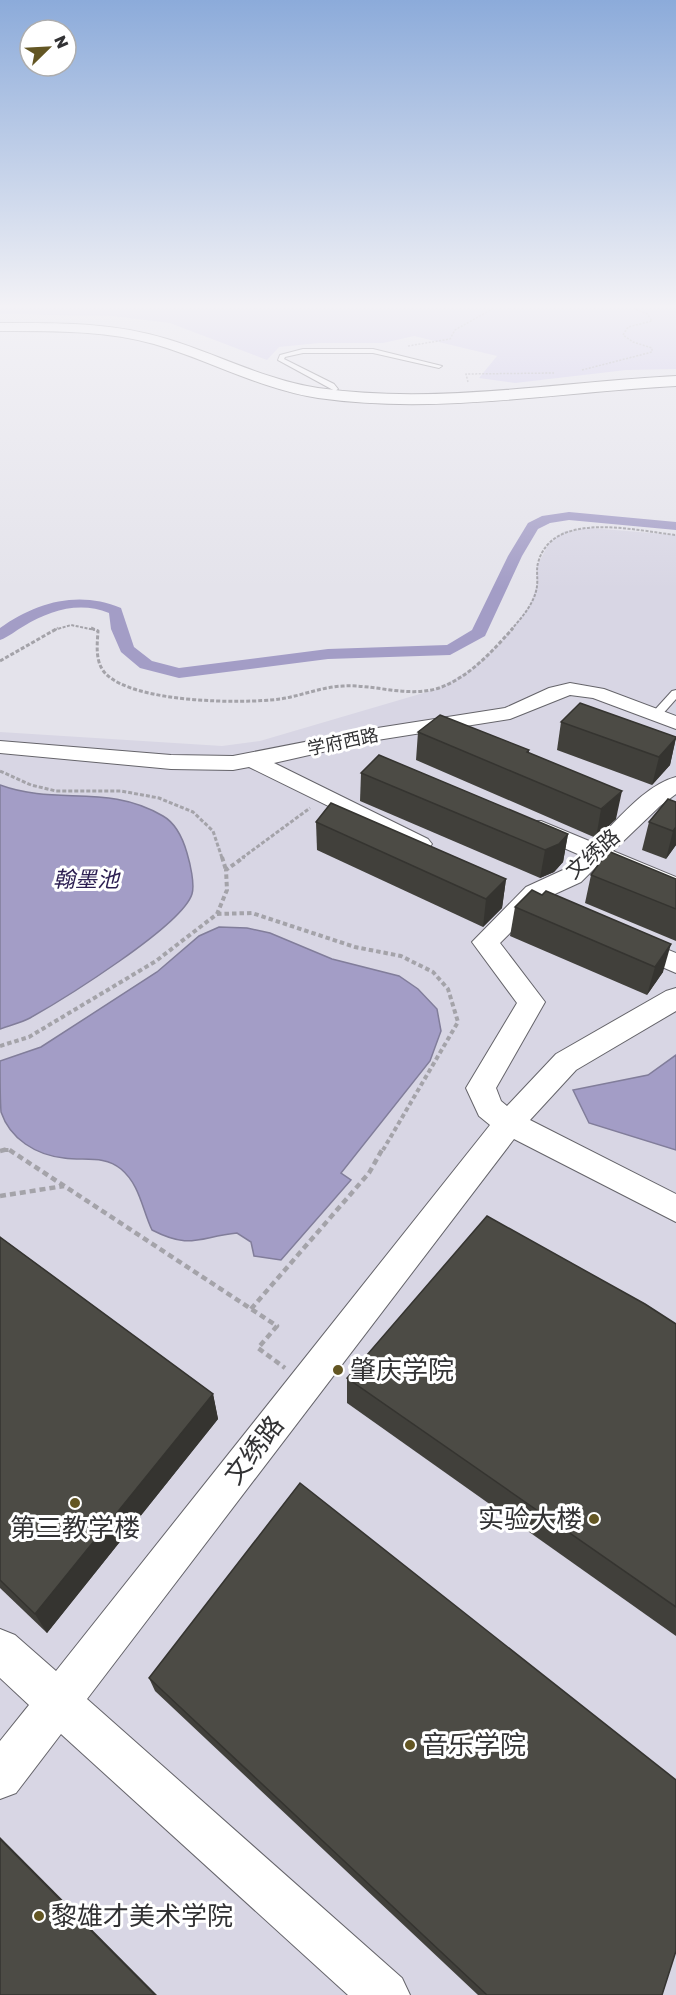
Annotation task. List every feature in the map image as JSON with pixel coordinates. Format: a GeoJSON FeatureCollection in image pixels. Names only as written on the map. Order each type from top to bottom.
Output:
{"type":"FeatureCollection","features":[{"type":"Feature","properties":{"kind":"street","name":"学府西路"},"geometry":{"type":"LineString","coordinates":[[0,747],[171,762],[252,760],[435,724],[510,713],[555,692],[570,689],[597,693],[676,723]]}},
{"type":"Feature","properties":{"kind":"street"},"geometry":{"type":"LineString","coordinates":[[435,724],[479,742]]}},
{"type":"Feature","properties":{"kind":"street"},"geometry":{"type":"LineString","coordinates":[[252,760],[437,853]]}},
{"type":"Feature","properties":{"kind":"street","name":"文绣路"},"geometry":{"type":"LineString","coordinates":[[509,1123],[489,1108],[481,1088],[531,1002],[485,942],[535,893],[572,876],[597,852],[632,805],[676,784]]}},
{"type":"Feature","properties":{"kind":"street"},"geometry":{"type":"LineString","coordinates":[[632,805],[668,819]]}},
{"type":"Feature","properties":{"kind":"street"},"geometry":{"type":"LineString","coordinates":[[512,817],[676,886]]}},
{"type":"Feature","properties":{"kind":"street"},"geometry":{"type":"LineString","coordinates":[[613,936],[676,964]]}},
{"type":"Feature","properties":{"kind":"street","name":"文绣路"},"geometry":{"type":"LineString","coordinates":[[0,1777],[509,1123],[566,1062],[676,998]]}},
{"type":"Feature","properties":{"kind":"street"},"geometry":{"type":"LineString","coordinates":[[509,1123],[676,1209]]}},
{"type":"Feature","properties":{"kind":"street"},"geometry":{"type":"LineString","coordinates":[[0,1650],[57,1704],[385,1995]]}},
{"type":"Feature","properties":{"kind":"lane"},"geometry":{"type":"LineString","coordinates":[[656,715],[676,693]]}},
{"type":"Feature","properties":{"kind":"path"},"geometry":{"type":"LineString","coordinates":[[0,661],[38,636],[58,628],[76,626],[98,631],[95,649],[99,664],[106,676],[129,687],[163,695],[202,700],[249,701],[283,699],[340,686],[373,686],[414,691],[437,689],[470,670],[524,615],[535,594],[537,566],[549,543],[558,535],[565,531],[590,528],[676,535]]}},
{"type":"Feature","properties":{"kind":"path"},"geometry":{"type":"LineString","coordinates":[[0,771],[32,785],[56,791],[121,791],[159,798],[193,812],[213,831],[226,870],[227,890],[217,914],[146,967],[29,1037],[0,1046]]}},
{"type":"Feature","properties":{"kind":"path"},"geometry":{"type":"LineString","coordinates":[[226,870],[325,796]]}},
{"type":"Feature","properties":{"kind":"path"},"geometry":{"type":"LineString","coordinates":[[217,914],[252,913],[355,947],[401,956],[433,972],[448,989],[458,1022],[369,1173],[251,1309]]}},
{"type":"Feature","properties":{"kind":"path"},"geometry":{"type":"LineString","coordinates":[[0,1150],[9,1149],[277,1326],[258,1348],[307,1383]]}},
{"type":"Feature","properties":{"kind":"path"},"geometry":{"type":"LineString","coordinates":[[0,1196],[64,1186]]}},
{"type":"Feature","properties":{"kind":"shaded area","name":"肇庆学院"},"geometry":{"type":"Polygon","coordinates":[[[590,528],[676,535],[676,1995],[0,1995],[0,732],[222,746],[260,741],[437,689],[470,670],[499,644],[529,607],[537,586],[537,566],[549,543],[565,531],[590,528]]]}},
{"type":"Feature","properties":{"kind":"water","name":"翰墨池"},"geometry":{"type":"Polygon","coordinates":[[[0,785],[42,794],[122,800],[163,816],[172,823],[181,837],[192,873],[193,885],[192,894],[183,908],[145,943],[46,1009],[27,1020],[0,1029],[0,785]]]}},
{"type":"Feature","properties":{"kind":"water"},"geometry":{"type":"Polygon","coordinates":[[[219,927],[247,928],[270,933],[332,959],[399,976],[418,989],[437,1009],[441,1031],[430,1061],[341,1173],[351,1180],[281,1260],[254,1256],[251,1242],[237,1233],[186,1241],[152,1230],[137,1190],[121,1169],[101,1160],[64,1158],[34,1149],[18,1138],[5,1122],[1,1112],[0,1061],[41,1047],[157,972],[199,936],[219,927]]]}},
{"type":"Feature","properties":{"kind":"water"},"geometry":{"type":"Polygon","coordinates":[[[676,1055],[676,1150],[589,1123],[573,1090],[648,1075],[676,1055]]]}},
{"type":"Feature","properties":{"kind":"building"},"geometry":{"type":"Polygon","coordinates":[[[580,703],[676,738],[659,757],[561,722],[580,703]]]}},
{"type":"Feature","properties":{"kind":"building"},"geometry":{"type":"Polygon","coordinates":[[[440,715],[529,750],[527,752],[622,791],[601,809],[418,732],[440,715]]]}},
{"type":"Feature","properties":{"kind":"building"},"geometry":{"type":"Polygon","coordinates":[[[379,755],[568,834],[559,844],[545,850],[361,773],[379,755]]]}},
{"type":"Feature","properties":{"kind":"building"},"geometry":{"type":"Polygon","coordinates":[[[668,799],[676,802],[676,827],[673,831],[649,822],[668,799]]]}},
{"type":"Feature","properties":{"kind":"building"},"geometry":{"type":"Polygon","coordinates":[[[331,803],[506,879],[486,899],[316,822],[331,803]]]}},
{"type":"Feature","properties":{"kind":"building"},"geometry":{"type":"Polygon","coordinates":[[[608,851],[676,879],[676,909],[591,875],[608,851]]]}},
{"type":"Feature","properties":{"kind":"building"},"geometry":{"type":"Polygon","coordinates":[[[532,890],[542,895],[546,891],[671,944],[655,967],[515,907],[532,890]]]}},
{"type":"Feature","properties":{"kind":"building","name":"实验大楼"},"geometry":{"type":"Polygon","coordinates":[[[487,1216],[645,1304],[676,1324],[676,1607],[347,1378],[487,1216]]]}},
{"type":"Feature","properties":{"kind":"building","name":"第三教学楼"},"geometry":{"type":"Polygon","coordinates":[[[0,1237],[213,1394],[35,1614],[0,1580],[0,1237]]]}},
{"type":"Feature","properties":{"kind":"building","name":"音乐学院"},"geometry":{"type":"Polygon","coordinates":[[[300,1483],[676,1780],[676,1951],[662,1995],[487,1995],[149,1678],[300,1483]]]}},
{"type":"Feature","properties":{"kind":"building","name":"黎雄才美术学院"},"geometry":{"type":"Polygon","coordinates":[[[0,1839],[155,1995],[0,1995],[0,1839]]]}},
{"type":"Feature","properties":{"kind":"waterway"},"geometry":{"type":"LineString","coordinates":[[0,635],[40,611],[71,603],[87,603],[102,605],[116,611],[119,629],[127,649],[146,665],[179,673],[328,654],[450,650],[479,633],[515,556],[533,526],[547,519],[569,516],[676,526]]}},
{"type":"Feature","properties":{"kind":"place","name":"肇庆学院"},"geometry":{"type":"Point","coordinates":[338,1370]}},
{"type":"Feature","properties":{"kind":"place","name":"第三教学楼"},"geometry":{"type":"Point","coordinates":[75,1503]}},
{"type":"Feature","properties":{"kind":"place","name":"实验大楼"},"geometry":{"type":"Point","coordinates":[594,1519]}},
{"type":"Feature","properties":{"kind":"place","name":"音乐学院"},"geometry":{"type":"Point","coordinates":[410,1745]}},
{"type":"Feature","properties":{"kind":"place","name":"黎雄才美术学院"},"geometry":{"type":"Point","coordinates":[39,1916]}}]}
